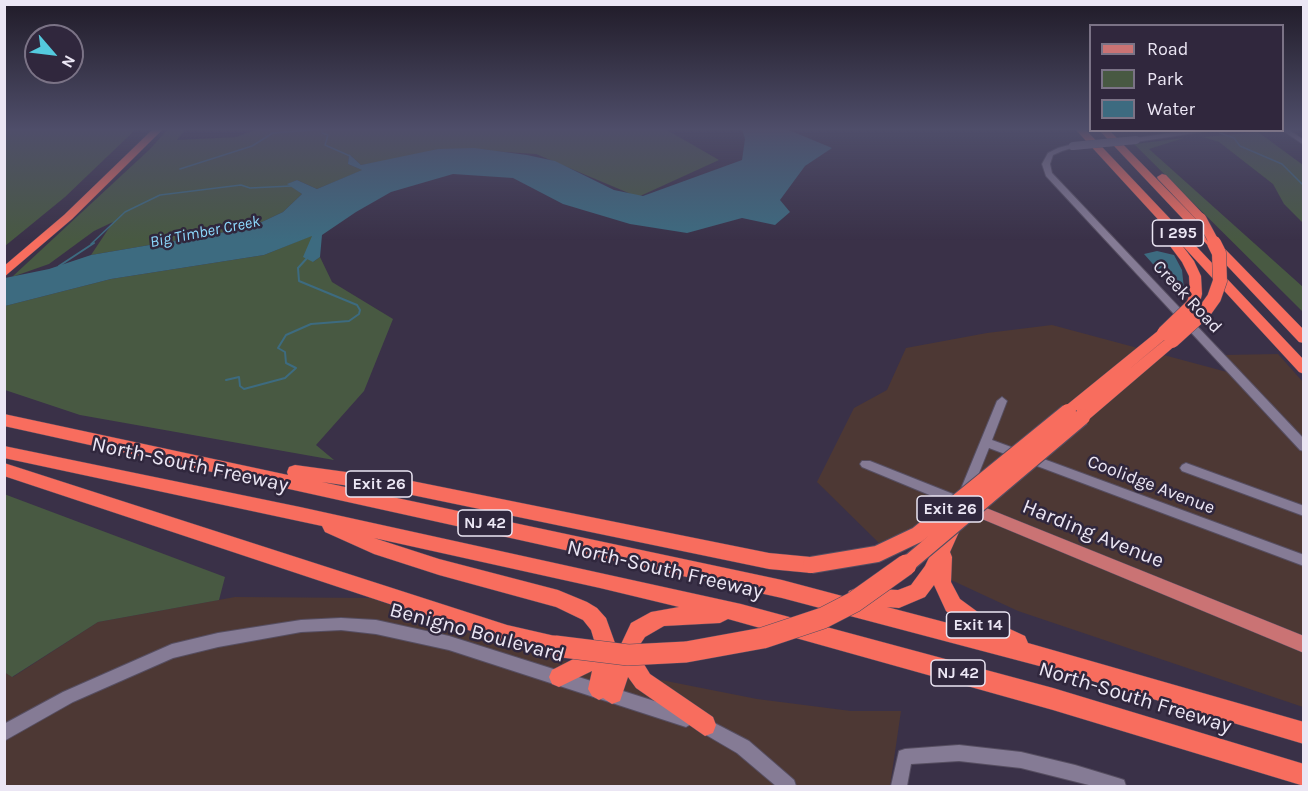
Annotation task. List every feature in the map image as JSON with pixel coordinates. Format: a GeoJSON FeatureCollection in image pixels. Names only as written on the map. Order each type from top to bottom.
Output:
{"type":"FeatureCollection","features":[{"type":"Feature","properties":{"kind":"highway"},"geometry":{"type":"LineString","coordinates":[[6,267],[108,167]]}},
{"type":"Feature","properties":{"kind":"highway"},"geometry":{"type":"LineString","coordinates":[[6,267],[68,217],[119,167]]}},
{"type":"Feature","properties":{"kind":"highway"},"geometry":{"type":"LineString","coordinates":[[1104,167],[1185,257],[1196,281],[1196,294],[1192,306],[1168,337]]}},
{"type":"Feature","properties":{"kind":"highway","name":"I 295"},"geometry":{"type":"LineString","coordinates":[[1116,167],[1304,368]]}},
{"type":"Feature","properties":{"kind":"highway","name":"I 295"},"geometry":{"type":"LineString","coordinates":[[1138,167],[1304,339]]}},
{"type":"Feature","properties":{"kind":"highway"},"geometry":{"type":"LineString","coordinates":[[4,469],[507,634],[555,646],[628,654],[686,652],[753,640],[823,618],[860,598],[893,576],[1075,415],[1168,337],[1204,312],[1214,298],[1220,281],[1219,253],[1201,218],[1150,167]]}},
{"type":"Feature","properties":{"kind":"highway"},"geometry":{"type":"LineString","coordinates":[[1246,281],[1304,344]]}},
{"type":"Feature","properties":{"kind":"highway","name":"Exit 26"},"geometry":{"type":"LineString","coordinates":[[188,458],[412,489],[769,561],[812,564],[877,554],[917,535],[1075,415]]}},
{"type":"Feature","properties":{"kind":"highway","name":"North-South Freeway"},"geometry":{"type":"LineString","coordinates":[[4,420],[188,458],[782,589],[1062,662],[1304,733]]}},
{"type":"Feature","properties":{"kind":"highway","name":"North-South Freeway"},"geometry":{"type":"LineString","coordinates":[[4,452],[300,514],[600,580],[741,614],[1053,699],[1304,776]]}},
{"type":"Feature","properties":{"kind":"highway"},"geometry":{"type":"LineString","coordinates":[[782,589],[899,599],[912,594],[924,586],[944,548],[961,504]]}},
{"type":"Feature","properties":{"kind":"highway"},"geometry":{"type":"LineString","coordinates":[[300,514],[374,546],[439,567],[571,603],[590,614],[599,625],[604,637],[605,691]]}},
{"type":"Feature","properties":{"kind":"highway","name":"Exit 14"},"geometry":{"type":"LineString","coordinates":[[944,548],[942,582],[947,596],[957,609],[979,625],[1062,662]]}},
{"type":"Feature","properties":{"kind":"highway"},"geometry":{"type":"LineString","coordinates":[[605,691],[638,630],[657,619],[705,614],[741,614]]}},
{"type":"Feature","properties":{"kind":"highway"},"geometry":{"type":"LineString","coordinates":[[559,677],[598,655],[604,637]]}},
{"type":"Feature","properties":{"kind":"highway"},"geometry":{"type":"LineString","coordinates":[[629,645],[632,665],[643,681],[705,725]]}},
{"type":"Feature","properties":{"kind":"main road","name":"Harding Avenue"},"geometry":{"type":"LineString","coordinates":[[961,504],[1304,645]]}},
{"type":"Feature","properties":{"kind":"street","name":"Creek Road"},"geometry":{"type":"LineString","coordinates":[[1047,167],[1049,174],[1304,447]]}},
{"type":"Feature","properties":{"kind":"street"},"geometry":{"type":"LineString","coordinates":[[961,504],[1002,401]]}},
{"type":"Feature","properties":{"kind":"street","name":"Coolidge Avenue"},"geometry":{"type":"LineString","coordinates":[[986,442],[1304,561]]}},
{"type":"Feature","properties":{"kind":"street","name":"Harding Avenue"},"geometry":{"type":"LineString","coordinates":[[866,464],[961,504]]}},
{"type":"Feature","properties":{"kind":"street"},"geometry":{"type":"LineString","coordinates":[[1186,468],[1304,511]]}},
{"type":"Feature","properties":{"kind":"street","name":"Benigno Boulevard"},"geometry":{"type":"LineString","coordinates":[[4,733],[69,697],[172,651],[218,640],[301,626],[341,624],[408,633],[605,691],[705,725],[743,747],[788,786]]}},
{"type":"Feature","properties":{"kind":"street"},"geometry":{"type":"LineString","coordinates":[[899,786],[904,757],[959,753],[981,754],[1075,772],[1118,786]]}},
{"type":"Feature","properties":{"kind":"shaded area"},"geometry":{"type":"Polygon","coordinates":[[[1052,325],[1227,372],[1303,453],[1303,707],[1018,611],[934,572],[946,540],[918,527],[879,543],[817,482],[854,408],[887,390],[906,348],[987,333],[1052,325]]]}},
{"type":"Feature","properties":{"kind":"shaded area"},"geometry":{"type":"Polygon","coordinates":[[[1278,354],[1303,382],[1303,439],[1224,355],[1278,354]]]}},
{"type":"Feature","properties":{"kind":"shaded area"},"geometry":{"type":"Polygon","coordinates":[[[235,597],[371,598],[509,647],[565,661],[757,699],[851,711],[901,711],[890,786],[5,786],[4,672],[13,677],[98,622],[235,597]]]}},
{"type":"Feature","properties":{"kind":"green space"},"geometry":{"type":"Polygon","coordinates":[[[5,167],[96,167],[65,197],[5,246],[5,167]]]}},
{"type":"Feature","properties":{"kind":"green space"},"geometry":{"type":"Polygon","coordinates":[[[131,167],[355,167],[363,170],[317,189],[297,180],[288,184],[302,194],[283,212],[249,228],[91,255],[113,222],[94,231],[49,264],[12,277],[131,167]]]}},
{"type":"Feature","properties":{"kind":"green space"},"geometry":{"type":"Polygon","coordinates":[[[567,167],[704,167],[638,197],[567,167]]]}},
{"type":"Feature","properties":{"kind":"green space"},"geometry":{"type":"Polygon","coordinates":[[[1157,167],[1169,167],[1303,287],[1303,312],[1157,167]]]}},
{"type":"Feature","properties":{"kind":"green space"},"geometry":{"type":"Polygon","coordinates":[[[1251,167],[1303,167],[1303,223],[1284,204],[1273,184],[1251,167]]]}},
{"type":"Feature","properties":{"kind":"green space"},"geometry":{"type":"Polygon","coordinates":[[[313,235],[313,262],[320,257],[332,282],[393,319],[364,391],[316,445],[334,460],[80,415],[5,390],[5,306],[111,279],[264,255],[313,235]]]}},
{"type":"Feature","properties":{"kind":"green space"},"geometry":{"type":"Polygon","coordinates":[[[4,494],[225,577],[219,600],[98,622],[12,677],[4,672],[4,494]]]}},
{"type":"Feature","properties":{"kind":"water"},"geometry":{"type":"Polygon","coordinates":[[[355,167],[567,167],[614,190],[643,196],[723,167],[804,167],[780,200],[790,212],[775,225],[742,218],[687,233],[630,224],[563,204],[513,178],[453,174],[391,192],[356,212],[322,235],[320,257],[313,262],[303,257],[312,236],[264,255],[111,279],[5,306],[5,278],[49,269],[91,255],[249,228],[283,212],[302,194],[287,184],[297,180],[317,189],[362,170],[355,167]]]}},
{"type":"Feature","properties":{"kind":"water"},"geometry":{"type":"Polygon","coordinates":[[[1157,251],[1174,255],[1182,270],[1184,289],[1175,289],[1144,254],[1157,251]]]}},
{"type":"Feature","properties":{"kind":"waterway"},"geometry":{"type":"LineString","coordinates":[[180,169],[187,167]]}},
{"type":"Feature","properties":{"kind":"waterway"},"geometry":{"type":"LineString","coordinates":[[1285,167],[1304,186]]}},
{"type":"Feature","properties":{"kind":"waterway"},"geometry":{"type":"LineString","coordinates":[[91,244],[125,212],[160,195],[241,185],[250,188],[291,186]]}},
{"type":"Feature","properties":{"kind":"waterway"},"geometry":{"type":"LineString","coordinates":[[59,266],[94,243]]}},
{"type":"Feature","properties":{"kind":"waterway"},"geometry":{"type":"LineString","coordinates":[[226,380],[239,377],[240,386],[244,389],[285,378],[296,368],[286,363],[285,352],[278,348],[286,335],[311,324],[349,321],[359,314],[360,310],[357,305],[299,281],[298,268],[308,257]]}},
{"type":"Feature","properties":{"kind":"water label","name":"Big Timber Creek"},"geometry":{"type":"Point","coordinates":[205,232]}}]}
